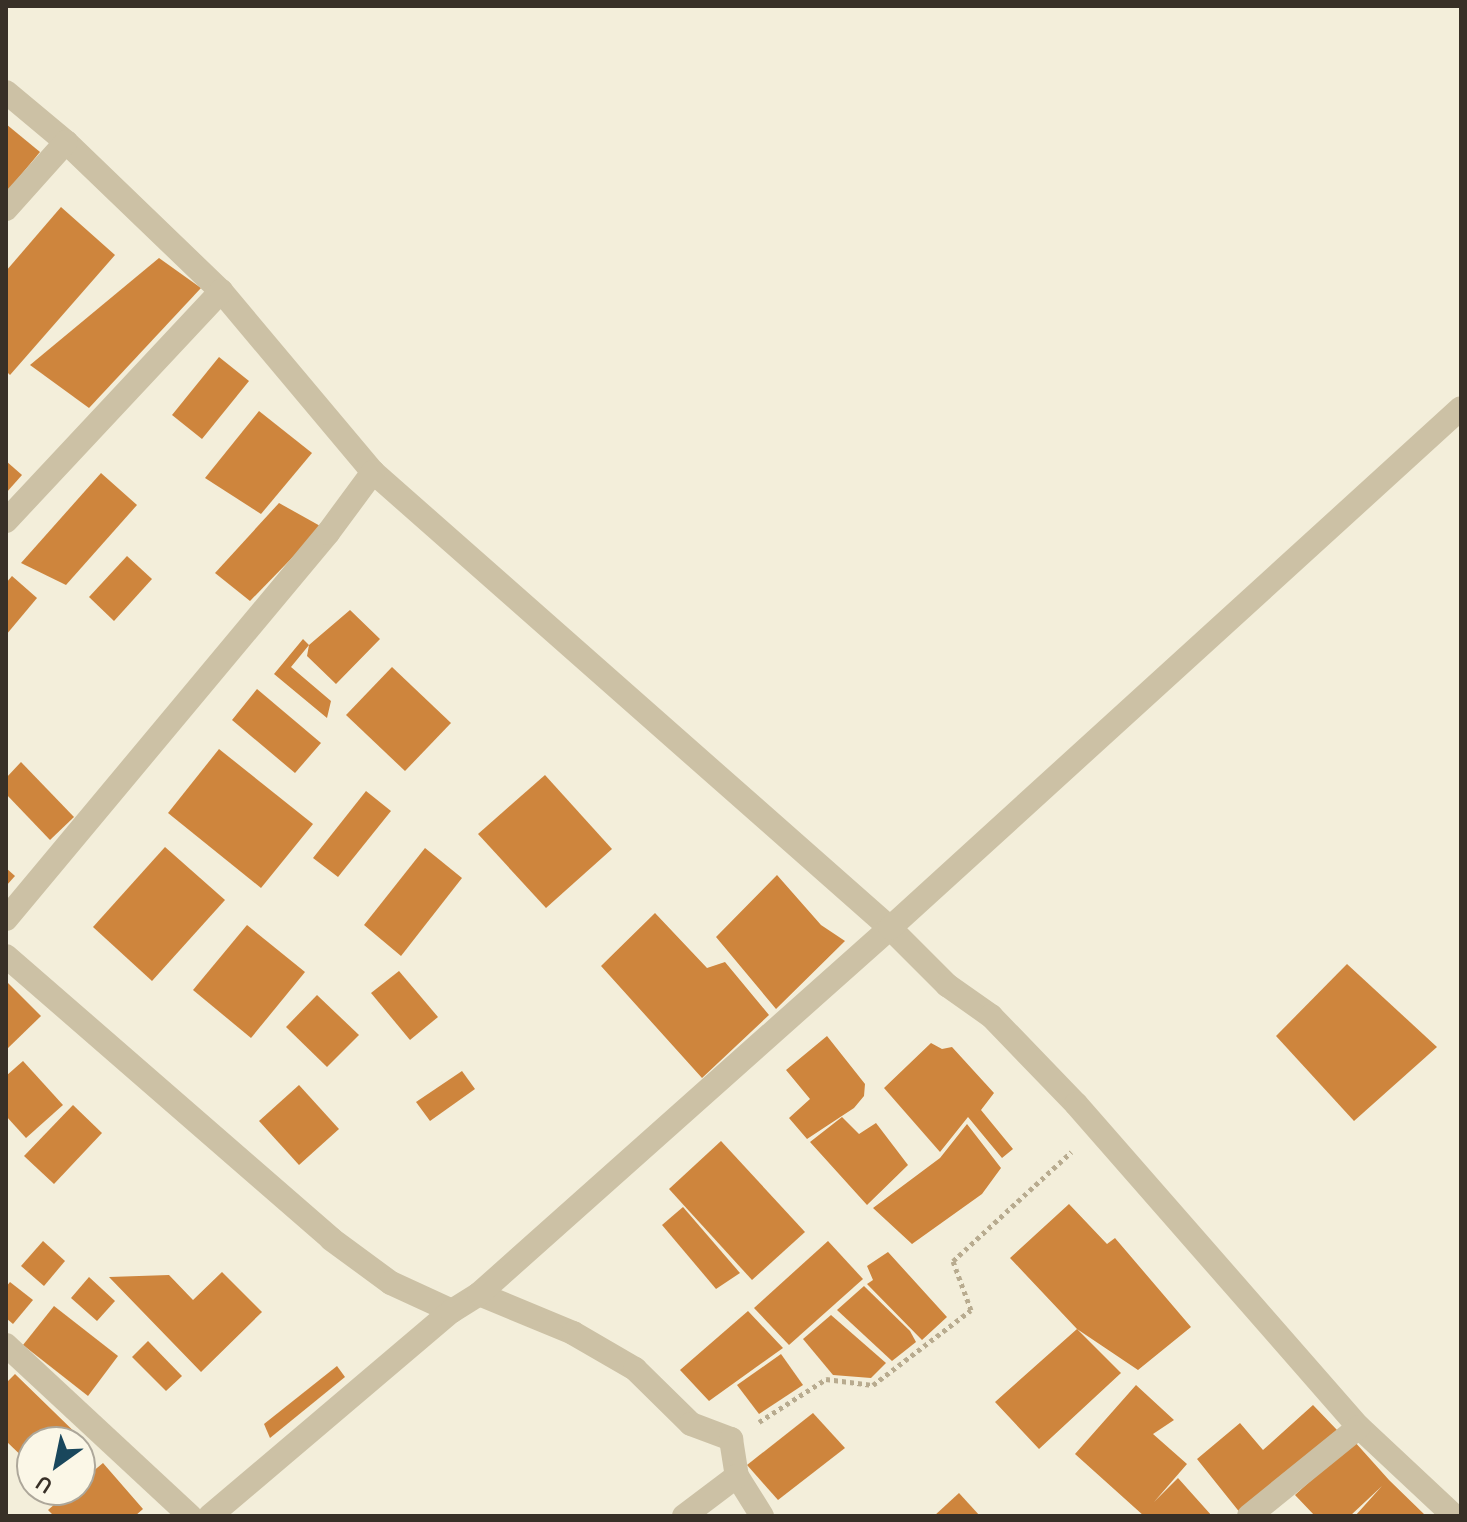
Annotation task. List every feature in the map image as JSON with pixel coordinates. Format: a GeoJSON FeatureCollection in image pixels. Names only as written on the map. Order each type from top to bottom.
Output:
{"type":"FeatureCollection","features":[{"type":"Feature","properties":{"kind":"street"},"geometry":{"type":"LineString","coordinates":[[6,92],[66,142],[221,291],[373,472],[890,928],[947,985],[991,1016],[1096,1129],[1359,1427],[1454,1516]]}},
{"type":"Feature","properties":{"kind":"street"},"geometry":{"type":"LineString","coordinates":[[6,209],[66,142]]}},
{"type":"Feature","properties":{"kind":"street"},"geometry":{"type":"LineString","coordinates":[[6,521],[221,291]]}},
{"type":"Feature","properties":{"kind":"street"},"geometry":{"type":"LineString","coordinates":[[210,1516],[452,1311],[479,1294],[890,928],[1461,408]]}},
{"type":"Feature","properties":{"kind":"street"},"geometry":{"type":"LineString","coordinates":[[6,919],[328,533],[373,472]]}},
{"type":"Feature","properties":{"kind":"street"},"geometry":{"type":"LineString","coordinates":[[6,956],[331,1239],[391,1283],[452,1311]]}},
{"type":"Feature","properties":{"kind":"street"},"geometry":{"type":"LineString","coordinates":[[479,1294],[573,1333],[635,1369],[691,1424],[731,1439],[737,1476],[762,1516]]}},
{"type":"Feature","properties":{"kind":"street"},"geometry":{"type":"LineString","coordinates":[[6,1345],[190,1516]]}},
{"type":"Feature","properties":{"kind":"street"},"geometry":{"type":"LineString","coordinates":[[1249,1516],[1359,1427]]}},
{"type":"Feature","properties":{"kind":"street"},"geometry":{"type":"LineString","coordinates":[[684,1516],[737,1476]]}},
{"type":"Feature","properties":{"kind":"path"},"geometry":{"type":"LineString","coordinates":[[731,1439],[826,1379],[873,1385],[971,1310],[953,1261],[1096,1129]]}},
{"type":"Feature","properties":{"kind":"building"},"geometry":{"type":"Polygon","coordinates":[[[6,124],[40,152],[6,193],[6,124]]]}},
{"type":"Feature","properties":{"kind":"building"},"geometry":{"type":"Polygon","coordinates":[[[61,207],[115,255],[10,375],[6,371],[6,271],[61,207]]]}},
{"type":"Feature","properties":{"kind":"building"},"geometry":{"type":"Polygon","coordinates":[[[159,258],[201,288],[89,408],[30,365],[159,258]]]}},
{"type":"Feature","properties":{"kind":"building"},"geometry":{"type":"Polygon","coordinates":[[[219,357],[249,381],[202,439],[172,415],[219,357]]]}},
{"type":"Feature","properties":{"kind":"building"},"geometry":{"type":"Polygon","coordinates":[[[259,411],[312,453],[261,514],[205,478],[259,411]]]}},
{"type":"Feature","properties":{"kind":"building"},"geometry":{"type":"Polygon","coordinates":[[[6,461],[22,475],[6,493],[6,461]]]}},
{"type":"Feature","properties":{"kind":"building"},"geometry":{"type":"Polygon","coordinates":[[[101,473],[137,505],[66,585],[21,563],[101,473]]]}},
{"type":"Feature","properties":{"kind":"building"},"geometry":{"type":"Polygon","coordinates":[[[279,503],[322,527],[250,601],[215,573],[279,503]]]}},
{"type":"Feature","properties":{"kind":"building"},"geometry":{"type":"Polygon","coordinates":[[[127,556],[152,579],[114,621],[89,597],[127,556]]]}},
{"type":"Feature","properties":{"kind":"building"},"geometry":{"type":"Polygon","coordinates":[[[12,576],[37,598],[6,635],[6,583],[12,576]]]}},
{"type":"Feature","properties":{"kind":"building"},"geometry":{"type":"Polygon","coordinates":[[[350,610],[380,639],[336,684],[307,656],[309,645],[350,610]]]}},
{"type":"Feature","properties":{"kind":"building"},"geometry":{"type":"Polygon","coordinates":[[[303,639],[309,645],[291,667],[331,701],[327,718],[274,674],[303,639]]]}},
{"type":"Feature","properties":{"kind":"building"},"geometry":{"type":"Polygon","coordinates":[[[392,667],[451,723],[405,771],[346,715],[392,667]]]}},
{"type":"Feature","properties":{"kind":"building"},"geometry":{"type":"Polygon","coordinates":[[[257,689],[321,743],[295,773],[232,720],[257,689]]]}},
{"type":"Feature","properties":{"kind":"building"},"geometry":{"type":"Polygon","coordinates":[[[219,749],[313,824],[261,888],[168,813],[219,749]]]}},
{"type":"Feature","properties":{"kind":"building"},"geometry":{"type":"Polygon","coordinates":[[[21,762],[74,817],[50,840],[6,794],[6,778],[21,762]]]}},
{"type":"Feature","properties":{"kind":"building"},"geometry":{"type":"Polygon","coordinates":[[[545,775],[612,849],[546,908],[478,834],[545,775]]]}},
{"type":"Feature","properties":{"kind":"building"},"geometry":{"type":"Polygon","coordinates":[[[366,791],[391,811],[338,877],[313,858],[366,791]]]}},
{"type":"Feature","properties":{"kind":"building"},"geometry":{"type":"Polygon","coordinates":[[[165,847],[225,900],[152,981],[93,927],[165,847]]]}},
{"type":"Feature","properties":{"kind":"building"},"geometry":{"type":"Polygon","coordinates":[[[425,848],[462,878],[401,956],[364,925],[425,848]]]}},
{"type":"Feature","properties":{"kind":"building"},"geometry":{"type":"Polygon","coordinates":[[[6,868],[15,876],[6,886],[6,868]]]}},
{"type":"Feature","properties":{"kind":"building"},"geometry":{"type":"Polygon","coordinates":[[[777,875],[821,925],[845,941],[776,1009],[716,937],[777,875]]]}},
{"type":"Feature","properties":{"kind":"building"},"geometry":{"type":"Polygon","coordinates":[[[655,913],[707,968],[725,962],[769,1015],[702,1078],[601,966],[655,913]]]}},
{"type":"Feature","properties":{"kind":"building"},"geometry":{"type":"Polygon","coordinates":[[[247,925],[305,972],[251,1038],[193,990],[247,925]]]}},
{"type":"Feature","properties":{"kind":"building"},"geometry":{"type":"Polygon","coordinates":[[[1347,964],[1437,1047],[1354,1121],[1276,1036],[1347,964]]]}},
{"type":"Feature","properties":{"kind":"building"},"geometry":{"type":"Polygon","coordinates":[[[399,971],[438,1017],[410,1040],[371,993],[399,971]]]}},
{"type":"Feature","properties":{"kind":"building"},"geometry":{"type":"Polygon","coordinates":[[[6,981],[41,1016],[6,1050],[6,981]]]}},
{"type":"Feature","properties":{"kind":"building"},"geometry":{"type":"Polygon","coordinates":[[[317,995],[359,1035],[327,1067],[286,1027],[317,995]]]}},
{"type":"Feature","properties":{"kind":"building"},"geometry":{"type":"Polygon","coordinates":[[[827,1036],[865,1084],[864,1096],[854,1108],[807,1139],[789,1118],[810,1099],[786,1070],[827,1036]]]}},
{"type":"Feature","properties":{"kind":"building"},"geometry":{"type":"Polygon","coordinates":[[[931,1043],[942,1049],[952,1047],[994,1093],[981,1110],[1013,1149],[1002,1158],[968,1117],[940,1152],[884,1088],[931,1043]]]}},
{"type":"Feature","properties":{"kind":"building"},"geometry":{"type":"Polygon","coordinates":[[[23,1061],[63,1105],[26,1138],[6,1116],[6,1076],[23,1061]]]}},
{"type":"Feature","properties":{"kind":"building"},"geometry":{"type":"Polygon","coordinates":[[[462,1071],[475,1089],[430,1121],[416,1102],[462,1071]]]}},
{"type":"Feature","properties":{"kind":"building"},"geometry":{"type":"Polygon","coordinates":[[[299,1085],[339,1129],[299,1165],[259,1121],[299,1085]]]}},
{"type":"Feature","properties":{"kind":"building"},"geometry":{"type":"Polygon","coordinates":[[[73,1105],[102,1133],[54,1184],[24,1156],[73,1105]]]}},
{"type":"Feature","properties":{"kind":"building"},"geometry":{"type":"Polygon","coordinates":[[[842,1117],[859,1134],[876,1123],[908,1165],[867,1205],[810,1142],[842,1117]]]}},
{"type":"Feature","properties":{"kind":"building"},"geometry":{"type":"Polygon","coordinates":[[[967,1124],[1001,1168],[982,1194],[912,1244],[873,1208],[940,1158],[967,1124]]]}},
{"type":"Feature","properties":{"kind":"building"},"geometry":{"type":"Polygon","coordinates":[[[721,1141],[805,1232],[752,1280],[669,1189],[721,1141]]]}},
{"type":"Feature","properties":{"kind":"building"},"geometry":{"type":"Polygon","coordinates":[[[1069,1204],[1107,1244],[1115,1238],[1191,1327],[1138,1370],[1077,1329],[1010,1258],[1069,1204]]]}},
{"type":"Feature","properties":{"kind":"building"},"geometry":{"type":"Polygon","coordinates":[[[683,1207],[740,1273],[716,1289],[662,1225],[683,1207]]]}},
{"type":"Feature","properties":{"kind":"building"},"geometry":{"type":"Polygon","coordinates":[[[43,1241],[65,1261],[44,1286],[21,1266],[43,1241]]]}},
{"type":"Feature","properties":{"kind":"building"},"geometry":{"type":"Polygon","coordinates":[[[828,1241],[863,1279],[789,1345],[754,1308],[828,1241]]]}},
{"type":"Feature","properties":{"kind":"building"},"geometry":{"type":"Polygon","coordinates":[[[888,1252],[947,1317],[922,1340],[867,1284],[873,1280],[867,1266],[888,1252]]]}},
{"type":"Feature","properties":{"kind":"building"},"geometry":{"type":"Polygon","coordinates":[[[222,1272],[262,1312],[201,1372],[109,1277],[169,1275],[193,1300],[222,1272]]]}},
{"type":"Feature","properties":{"kind":"building"},"geometry":{"type":"Polygon","coordinates":[[[89,1277],[115,1301],[97,1321],[71,1298],[89,1277]]]}},
{"type":"Feature","properties":{"kind":"building"},"geometry":{"type":"Polygon","coordinates":[[[10,1282],[33,1300],[13,1324],[6,1318],[6,1287],[10,1282]]]}},
{"type":"Feature","properties":{"kind":"building"},"geometry":{"type":"Polygon","coordinates":[[[864,1286],[910,1331],[916,1342],[892,1361],[837,1310],[864,1286]]]}},
{"type":"Feature","properties":{"kind":"building"},"geometry":{"type":"Polygon","coordinates":[[[54,1306],[118,1356],[88,1396],[23,1345],[54,1306]]]}},
{"type":"Feature","properties":{"kind":"building"},"geometry":{"type":"Polygon","coordinates":[[[748,1311],[783,1348],[709,1401],[680,1370],[748,1311]]]}},
{"type":"Feature","properties":{"kind":"building"},"geometry":{"type":"Polygon","coordinates":[[[831,1315],[886,1363],[871,1378],[833,1375],[803,1339],[831,1315]]]}},
{"type":"Feature","properties":{"kind":"building"},"geometry":{"type":"Polygon","coordinates":[[[1077,1329],[1121,1373],[1039,1449],[995,1402],[1077,1329]]]}},
{"type":"Feature","properties":{"kind":"building"},"geometry":{"type":"Polygon","coordinates":[[[148,1341],[182,1376],[166,1391],[132,1357],[148,1341]]]}},
{"type":"Feature","properties":{"kind":"building"},"geometry":{"type":"Polygon","coordinates":[[[781,1354],[803,1385],[759,1414],[737,1385],[781,1354]]]}},
{"type":"Feature","properties":{"kind":"building"},"geometry":{"type":"Polygon","coordinates":[[[337,1366],[345,1377],[270,1438],[264,1424],[337,1366]]]}},
{"type":"Feature","properties":{"kind":"building"},"geometry":{"type":"Polygon","coordinates":[[[15,1374],[68,1426],[16,1426],[16,1451],[6,1441],[6,1383],[15,1374]]]}},
{"type":"Feature","properties":{"kind":"building"},"geometry":{"type":"Polygon","coordinates":[[[1136,1385],[1174,1420],[1153,1434],[1187,1464],[1154,1502],[1178,1478],[1212,1516],[1144,1516],[1075,1454],[1136,1385]]]}},
{"type":"Feature","properties":{"kind":"building"},"geometry":{"type":"Polygon","coordinates":[[[1313,1405],[1337,1430],[1241,1514],[1197,1459],[1240,1423],[1263,1450],[1313,1405]]]}},
{"type":"Feature","properties":{"kind":"building"},"geometry":{"type":"Polygon","coordinates":[[[813,1413],[845,1448],[778,1500],[747,1465],[813,1413]]]}},
{"type":"Feature","properties":{"kind":"building"},"geometry":{"type":"Polygon","coordinates":[[[1354,1441],[1426,1516],[1355,1516],[1382,1486],[1350,1516],[1315,1516],[1295,1495],[1354,1441]]]}},
{"type":"Feature","properties":{"kind":"building"},"geometry":{"type":"Polygon","coordinates":[[[103,1463],[143,1509],[135,1516],[54,1516],[48,1510],[53,1506],[96,1506],[96,1469],[103,1463]]]}},
{"type":"Feature","properties":{"kind":"building"},"geometry":{"type":"Polygon","coordinates":[[[959,1493],[980,1516],[934,1516],[959,1493]]]}}]}
